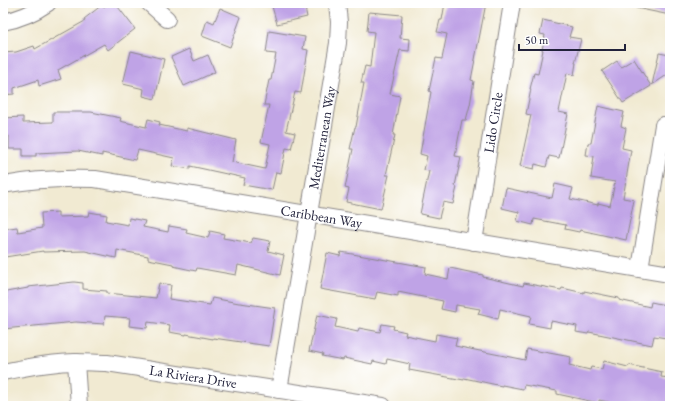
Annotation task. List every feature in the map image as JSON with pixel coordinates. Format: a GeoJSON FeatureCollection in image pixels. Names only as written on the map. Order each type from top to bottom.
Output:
{"type":"FeatureCollection","features":[{"type":"Feature","properties":{"kind":"street"},"geometry":{"type":"LineString","coordinates":[[3,22],[39,9],[48,3]]}},
{"type":"Feature","properties":{"kind":"street"},"geometry":{"type":"LineString","coordinates":[[149,3],[167,19]]}},
{"type":"Feature","properties":{"kind":"street","name":"Mediterranean Way"},"geometry":{"type":"LineString","coordinates":[[279,390],[338,42],[338,3]]}},
{"type":"Feature","properties":{"kind":"street","name":"Lido Circle"},"geometry":{"type":"LineString","coordinates":[[474,242],[512,3]]}},
{"type":"Feature","properties":{"kind":"street"},"geometry":{"type":"LineString","coordinates":[[640,269],[663,125]]}},
{"type":"Feature","properties":{"kind":"street","name":"Caribbean Way"},"geometry":{"type":"LineString","coordinates":[[3,185],[41,179],[95,179],[670,274]]}},
{"type":"Feature","properties":{"kind":"street"},"geometry":{"type":"LineString","coordinates":[[76,362],[80,406]]}},
{"type":"Feature","properties":{"kind":"street","name":"La Riviera Drive"},"geometry":{"type":"LineString","coordinates":[[3,372],[46,364],[76,362],[108,363],[383,406]]}},
{"type":"Feature","properties":{"kind":"building"},"geometry":{"type":"Polygon","coordinates":[[[109,3],[115,3],[135,29],[108,50],[104,44],[58,70],[61,79],[39,86],[38,80],[14,88],[14,94],[3,95],[3,53],[16,52],[34,46],[35,49],[85,21],[84,19],[102,5],[104,7],[109,3]]]}},
{"type":"Feature","properties":{"kind":"building"},"geometry":{"type":"Polygon","coordinates":[[[271,3],[304,3],[307,17],[277,24],[271,3]]]}},
{"type":"Feature","properties":{"kind":"building"},"geometry":{"type":"Polygon","coordinates":[[[445,3],[486,3],[471,80],[474,81],[470,105],[466,120],[462,120],[455,156],[461,157],[455,186],[457,187],[453,204],[443,202],[439,218],[420,214],[429,171],[424,170],[427,156],[420,154],[431,92],[429,91],[436,58],[442,59],[447,34],[437,32],[440,20],[442,20],[445,3]]]}},
{"type":"Feature","properties":{"kind":"building"},"geometry":{"type":"Polygon","coordinates":[[[637,3],[670,3],[670,15],[636,8],[637,3]]]}},
{"type":"Feature","properties":{"kind":"building"},"geometry":{"type":"Polygon","coordinates":[[[220,8],[241,17],[230,47],[202,36],[207,20],[214,23],[220,8]]]}},
{"type":"Feature","properties":{"kind":"building"},"geometry":{"type":"Polygon","coordinates":[[[369,12],[402,15],[400,38],[410,39],[409,51],[400,50],[390,94],[400,96],[393,135],[395,135],[386,175],[389,175],[381,209],[346,202],[349,189],[345,188],[353,149],[350,149],[356,127],[364,83],[361,83],[365,66],[370,67],[374,32],[367,31],[369,12]]]}},
{"type":"Feature","properties":{"kind":"building"},"geometry":{"type":"Polygon","coordinates":[[[543,20],[572,27],[569,37],[581,39],[575,63],[574,75],[567,73],[559,112],[568,114],[559,158],[549,156],[546,167],[535,164],[534,169],[520,166],[531,115],[526,114],[530,89],[534,73],[538,74],[543,50],[545,35],[540,34],[543,20]]]}},
{"type":"Feature","properties":{"kind":"building"},"geometry":{"type":"Polygon","coordinates":[[[269,31],[305,37],[303,49],[308,50],[301,93],[295,92],[286,131],[295,133],[291,149],[286,148],[281,173],[276,172],[272,190],[243,185],[245,178],[190,166],[190,169],[172,166],[174,158],[138,150],[135,160],[102,153],[102,156],[78,151],[36,153],[36,156],[23,156],[23,149],[9,149],[9,136],[3,136],[3,118],[23,117],[23,123],[53,122],[53,112],[91,112],[121,118],[120,121],[146,127],[148,119],[160,122],[159,125],[187,131],[187,128],[236,140],[232,162],[265,169],[270,144],[261,142],[269,105],[264,105],[276,54],[266,53],[269,31]]]}},
{"type":"Feature","properties":{"kind":"building"},"geometry":{"type":"Polygon","coordinates":[[[189,49],[194,61],[208,55],[215,72],[184,86],[171,57],[189,49]]]}},
{"type":"Feature","properties":{"kind":"building"},"geometry":{"type":"Polygon","coordinates":[[[131,51],[164,59],[155,99],[143,96],[144,89],[123,84],[131,51]]]}},
{"type":"Feature","properties":{"kind":"building"},"geometry":{"type":"Polygon","coordinates":[[[659,53],[670,55],[670,73],[652,85],[659,53]]]}},
{"type":"Feature","properties":{"kind":"building"},"geometry":{"type":"Polygon","coordinates":[[[634,59],[651,86],[623,103],[602,71],[617,61],[621,67],[634,59]]]}},
{"type":"Feature","properties":{"kind":"building"},"geometry":{"type":"Polygon","coordinates":[[[598,106],[624,112],[621,126],[626,128],[622,148],[631,150],[623,198],[634,200],[626,240],[580,230],[579,232],[565,229],[566,225],[534,219],[533,225],[517,221],[519,212],[502,208],[506,188],[552,198],[555,184],[573,188],[570,199],[610,206],[615,182],[591,178],[594,156],[586,155],[588,143],[591,143],[598,106]]]}},
{"type":"Feature","properties":{"kind":"building"},"geometry":{"type":"Polygon","coordinates":[[[58,212],[58,217],[88,216],[89,212],[107,215],[106,221],[128,225],[129,218],[145,221],[143,227],[168,232],[169,226],[187,229],[186,233],[208,238],[210,231],[224,234],[223,238],[251,243],[253,238],[270,241],[268,251],[284,255],[280,275],[238,265],[236,275],[197,268],[196,271],[173,266],[173,264],[148,259],[148,256],[117,250],[116,258],[85,251],[43,251],[5,257],[3,229],[17,227],[18,232],[42,228],[41,213],[58,212]]]}},
{"type":"Feature","properties":{"kind":"building"},"geometry":{"type":"Polygon","coordinates":[[[341,252],[426,267],[425,274],[448,279],[450,268],[523,286],[524,283],[561,290],[562,288],[584,293],[584,291],[619,298],[619,300],[650,307],[651,302],[670,306],[670,319],[666,338],[654,336],[652,345],[589,332],[588,334],[576,332],[577,326],[551,321],[550,328],[529,324],[531,316],[500,309],[498,319],[478,314],[480,309],[456,305],[455,312],[441,309],[443,301],[398,292],[398,296],[377,292],[375,299],[320,289],[327,253],[340,256],[341,252]]]}},
{"type":"Feature","properties":{"kind":"building"},"geometry":{"type":"Polygon","coordinates":[[[74,282],[83,283],[83,289],[156,298],[159,283],[171,285],[169,299],[210,305],[212,298],[275,308],[269,346],[169,332],[170,325],[148,322],[147,328],[129,326],[130,318],[105,316],[104,324],[76,322],[3,329],[3,301],[7,300],[6,292],[28,287],[74,282]]]}},
{"type":"Feature","properties":{"kind":"building"},"geometry":{"type":"Polygon","coordinates":[[[317,315],[337,319],[335,327],[358,332],[359,328],[380,332],[382,324],[394,326],[393,329],[406,332],[405,335],[435,341],[436,334],[457,338],[455,346],[525,360],[527,349],[571,357],[569,365],[590,370],[591,367],[602,369],[604,361],[628,367],[629,365],[662,372],[661,377],[670,378],[670,406],[626,406],[599,400],[599,403],[557,394],[557,391],[524,385],[523,389],[409,370],[410,364],[387,359],[386,364],[373,361],[372,364],[344,358],[343,360],[322,356],[323,354],[309,351],[317,315]]]}}]}
